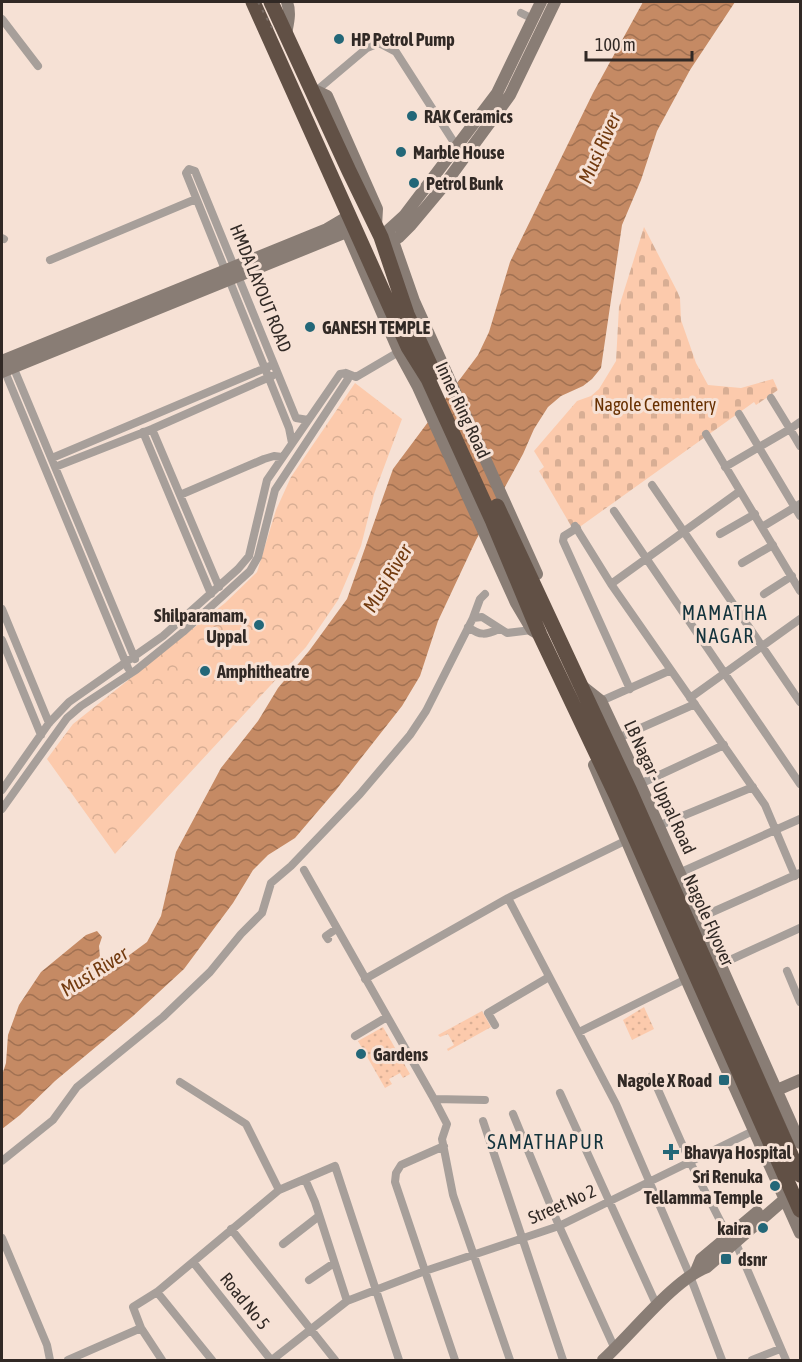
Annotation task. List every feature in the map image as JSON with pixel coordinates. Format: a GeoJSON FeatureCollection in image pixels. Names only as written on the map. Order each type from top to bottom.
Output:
{"type":"FeatureCollection","features":[{"type":"Feature","properties":{"kind":"highway","name":"Inner Ring Road"},"geometry":{"type":"LineString","coordinates":[[253,2],[403,349],[428,379],[441,422],[497,518],[579,683]]}},
{"type":"Feature","properties":{"kind":"highway","name":"Inner Ring Road"},"geometry":{"type":"LineString","coordinates":[[271,2],[384,237],[407,314],[438,368],[497,518],[536,632],[590,739]]}},
{"type":"Feature","properties":{"kind":"highway","name":"Nagole Flyover"},"geometry":{"type":"LineString","coordinates":[[579,683],[627,783],[687,937],[801,1210]]}},
{"type":"Feature","properties":{"kind":"highway","name":"Nagole Flyover"},"geometry":{"type":"LineString","coordinates":[[590,739],[801,1175]]}},
{"type":"Feature","properties":{"kind":"street"},"geometry":{"type":"LineString","coordinates":[[286,34],[289,21],[287,2]]}},
{"type":"Feature","properties":{"kind":"street"},"geometry":{"type":"LineString","coordinates":[[384,237],[404,216],[457,147],[502,83],[527,16],[541,2]]}},
{"type":"Feature","properties":{"kind":"street"},"geometry":{"type":"LineString","coordinates":[[384,237],[411,225],[442,188],[510,95],[555,2]]}},
{"type":"Feature","properties":{"kind":"street"},"geometry":{"type":"LineString","coordinates":[[2,19],[38,66]]}},
{"type":"Feature","properties":{"kind":"street"},"geometry":{"type":"LineString","coordinates":[[313,89],[367,48],[380,43],[396,52],[457,147]]}},
{"type":"Feature","properties":{"kind":"street","name":"HMDA LAYOUT ROAD"},"geometry":{"type":"LineString","coordinates":[[196,199],[186,173],[189,169],[194,169],[205,194],[232,273],[296,418],[308,420]]}},
{"type":"Feature","properties":{"kind":"street"},"geometry":{"type":"LineString","coordinates":[[50,260],[205,194]]}},
{"type":"Feature","properties":{"kind":"street"},"geometry":{"type":"LineString","coordinates":[[196,199],[232,273],[268,378],[289,428],[292,443]]}},
{"type":"Feature","properties":{"kind":"street"},"geometry":{"type":"LineString","coordinates":[[6,365],[348,224]]}},
{"type":"Feature","properties":{"kind":"street"},"geometry":{"type":"LineString","coordinates":[[2,790],[49,723],[69,702],[163,636],[238,569],[249,556],[267,480],[339,374],[346,373],[356,377],[403,349]]}},
{"type":"Feature","properties":{"kind":"street"},"geometry":{"type":"LineString","coordinates":[[52,458],[274,364]]}},
{"type":"Feature","properties":{"kind":"street"},"geometry":{"type":"LineString","coordinates":[[6,365],[52,458],[139,668]]}},
{"type":"Feature","properties":{"kind":"street"},"geometry":{"type":"LineString","coordinates":[[6,365],[130,674]]}},
{"type":"Feature","properties":{"kind":"street"},"geometry":{"type":"LineString","coordinates":[[438,368],[529,556],[568,647],[571,665]]}},
{"type":"Feature","properties":{"kind":"street"},"geometry":{"type":"LineString","coordinates":[[2,809],[67,718],[139,668],[183,632],[250,571],[258,557],[274,490],[348,379],[346,373]]}},
{"type":"Feature","properties":{"kind":"street"},"geometry":{"type":"LineString","coordinates":[[55,467],[152,429],[278,374]]}},
{"type":"Feature","properties":{"kind":"street"},"geometry":{"type":"LineString","coordinates":[[771,398],[801,446]]}},
{"type":"Feature","properties":{"kind":"street"},"geometry":{"type":"LineString","coordinates":[[739,414],[798,505],[801,516]]}},
{"type":"Feature","properties":{"kind":"street"},"geometry":{"type":"LineString","coordinates":[[155,415],[152,429],[198,563],[211,594]]}},
{"type":"Feature","properties":{"kind":"street"},"geometry":{"type":"LineString","coordinates":[[441,422],[516,603],[536,632]]}},
{"type":"Feature","properties":{"kind":"street"},"geometry":{"type":"LineString","coordinates":[[725,467],[801,422]]}},
{"type":"Feature","properties":{"kind":"street"},"geometry":{"type":"LineString","coordinates":[[152,429],[219,586]]}},
{"type":"Feature","properties":{"kind":"street"},"geometry":{"type":"LineString","coordinates":[[706,434],[801,591]]}},
{"type":"Feature","properties":{"kind":"street"},"geometry":{"type":"LineString","coordinates":[[180,495],[264,459],[274,456],[282,457]]}},
{"type":"Feature","properties":{"kind":"street"},"geometry":{"type":"LineString","coordinates":[[652,486],[801,702]]}},
{"type":"Feature","properties":{"kind":"street"},"geometry":{"type":"LineString","coordinates":[[263,494],[274,490]]}},
{"type":"Feature","properties":{"kind":"street"},"geometry":{"type":"LineString","coordinates":[[611,584],[740,491]]}},
{"type":"Feature","properties":{"kind":"street"},"geometry":{"type":"LineString","coordinates":[[762,527],[798,505]]}},
{"type":"Feature","properties":{"kind":"street"},"geometry":{"type":"LineString","coordinates":[[614,512],[801,784]]}},
{"type":"Feature","properties":{"kind":"street"},"geometry":{"type":"LineString","coordinates":[[720,534],[755,514]]}},
{"type":"Feature","properties":{"kind":"street"},"geometry":{"type":"LineString","coordinates":[[630,689],[563,541],[564,536],[576,527],[611,584],[765,804],[798,875],[699,918]]}},
{"type":"Feature","properties":{"kind":"street"},"geometry":{"type":"LineString","coordinates":[[742,563],[773,545]]}},
{"type":"Feature","properties":{"kind":"street"},"geometry":{"type":"LineString","coordinates":[[198,563],[208,561]]}},
{"type":"Feature","properties":{"kind":"street"},"geometry":{"type":"LineString","coordinates":[[764,594],[792,576]]}},
{"type":"Feature","properties":{"kind":"street"},"geometry":{"type":"LineString","coordinates":[[2,1161],[53,1120],[77,1087],[163,1017],[210,972],[240,934],[262,913],[271,883],[291,866],[360,794],[410,735],[426,711],[473,618],[480,599],[485,594]]}},
{"type":"Feature","properties":{"kind":"street"},"geometry":{"type":"LineString","coordinates":[[2,609],[49,723]]}},
{"type":"Feature","properties":{"kind":"street"},"geometry":{"type":"LineString","coordinates":[[473,618],[482,617],[507,633],[536,632]]}},
{"type":"Feature","properties":{"kind":"street"},"geometry":{"type":"LineString","coordinates":[[618,738],[693,701],[725,672],[801,619]]}},
{"type":"Feature","properties":{"kind":"street"},"geometry":{"type":"LineString","coordinates":[[468,627],[477,634],[487,635],[499,629]]}},
{"type":"Feature","properties":{"kind":"street"},"geometry":{"type":"LineString","coordinates":[[2,640],[41,735]]}},
{"type":"Feature","properties":{"kind":"street"},"geometry":{"type":"LineString","coordinates":[[601,701],[671,670]]}},
{"type":"Feature","properties":{"kind":"street","name":"LB Nagar - Uppal Road"},"geometry":{"type":"LineString","coordinates":[[579,683],[601,701],[801,1143]]}},
{"type":"Feature","properties":{"kind":"street"},"geometry":{"type":"LineString","coordinates":[[590,739],[589,753],[686,979],[801,1233]]}},
{"type":"Feature","properties":{"kind":"street"},"geometry":{"type":"LineString","coordinates":[[640,784],[724,745]]}},
{"type":"Feature","properties":{"kind":"street"},"geometry":{"type":"LineString","coordinates":[[658,826],[753,787]]}},
{"type":"Feature","properties":{"kind":"street"},"geometry":{"type":"LineString","coordinates":[[679,873],[801,819]]}},
{"type":"Feature","properties":{"kind":"street"},"geometry":{"type":"LineString","coordinates":[[365,979],[508,898],[627,840]]}},
{"type":"Feature","properties":{"kind":"street"},"geometry":{"type":"LineString","coordinates":[[304,870],[365,979],[370,993],[387,1017],[447,1124],[442,1139],[453,1195],[510,1360]]}},
{"type":"Feature","properties":{"kind":"street"},"geometry":{"type":"LineString","coordinates":[[508,898],[616,1104],[693,1274],[722,1360]]}},
{"type":"Feature","properties":{"kind":"street"},"geometry":{"type":"LineString","coordinates":[[719,965],[801,928]]}},
{"type":"Feature","properties":{"kind":"street"},"geometry":{"type":"LineString","coordinates":[[328,939],[326,936],[336,929]]}},
{"type":"Feature","properties":{"kind":"street"},"geometry":{"type":"LineString","coordinates":[[787,971],[801,1002]]}},
{"type":"Feature","properties":{"kind":"street"},"geometry":{"type":"LineString","coordinates":[[495,1025],[488,1013],[549,977]]}},
{"type":"Feature","properties":{"kind":"street"},"geometry":{"type":"LineString","coordinates":[[579,1032],[686,979]]}},
{"type":"Feature","properties":{"kind":"street"},"geometry":{"type":"LineString","coordinates":[[707,1024],[740,1008]]}},
{"type":"Feature","properties":{"kind":"street"},"geometry":{"type":"LineString","coordinates":[[355,1036],[387,1017]]}},
{"type":"Feature","properties":{"kind":"street"},"geometry":{"type":"LineString","coordinates":[[652,1076],[690,1162],[732,1239],[786,1360]]}},
{"type":"Feature","properties":{"kind":"street"},"geometry":{"type":"LineString","coordinates":[[777,1090],[801,1080]]}},
{"type":"Feature","properties":{"kind":"street"},"geometry":{"type":"LineString","coordinates":[[180,1082],[246,1124],[279,1190]]}},
{"type":"Feature","properties":{"kind":"street"},"geometry":{"type":"LineString","coordinates":[[560,1093],[657,1306]]}},
{"type":"Feature","properties":{"kind":"street"},"geometry":{"type":"LineString","coordinates":[[434,1099],[485,1100]]}},
{"type":"Feature","properties":{"kind":"street"},"geometry":{"type":"LineString","coordinates":[[513,1114],[559,1226],[615,1349]]}},
{"type":"Feature","properties":{"kind":"street"},"geometry":{"type":"LineString","coordinates":[[483,1121],[563,1360]]}},
{"type":"Feature","properties":{"kind":"street","name":"Street No 2"},"geometry":{"type":"LineString","coordinates":[[272,1360],[347,1301],[425,1271],[559,1226],[755,1130]]}},
{"type":"Feature","properties":{"kind":"street"},"geometry":{"type":"LineString","coordinates":[[444,1146],[401,1165],[396,1173],[395,1182],[455,1360]]}},
{"type":"Feature","properties":{"kind":"street"},"geometry":{"type":"LineString","coordinates":[[162,1360],[141,1328],[133,1307],[157,1292],[279,1190],[335,1166],[374,1290],[399,1360]]}},
{"type":"Feature","properties":{"kind":"street"},"geometry":{"type":"LineString","coordinates":[[305,1179],[347,1301]]}},
{"type":"Feature","properties":{"kind":"street"},"geometry":{"type":"LineString","coordinates":[[603,1360],[693,1274],[701,1259],[732,1239],[784,1198]]}},
{"type":"Feature","properties":{"kind":"street"},"geometry":{"type":"LineString","coordinates":[[283,1244],[319,1216]]}},
{"type":"Feature","properties":{"kind":"street"},"geometry":{"type":"LineString","coordinates":[[231,1229],[335,1360]]}},
{"type":"Feature","properties":{"kind":"street"},"geometry":{"type":"LineString","coordinates":[[2,1238],[47,1345],[50,1360]]}},
{"type":"Feature","properties":{"kind":"street","name":"Road No 5"},"geometry":{"type":"LineString","coordinates":[[193,1262],[272,1360]]}},
{"type":"Feature","properties":{"kind":"street"},"geometry":{"type":"LineString","coordinates":[[309,1280],[334,1263]]}},
{"type":"Feature","properties":{"kind":"street"},"geometry":{"type":"LineString","coordinates":[[157,1292],[212,1360]]}},
{"type":"Feature","properties":{"kind":"street"},"geometry":{"type":"LineString","coordinates":[[68,1360],[141,1328]]}},
{"type":"Feature","properties":{"kind":"street"},"geometry":{"type":"LineString","coordinates":[[752,1360],[780,1349]]}},
{"type":"Feature","properties":{"kind":"green space","name":"Nagole Cementery"},"geometry":{"type":"Polygon","coordinates":[[[644,227],[680,298],[681,320],[696,363],[708,385],[741,388],[773,379],[778,390],[756,405],[754,402],[574,531],[539,471],[544,467],[534,451],[577,401],[591,396],[599,389],[616,361],[619,307],[644,227]]]}},
{"type":"Feature","properties":{"kind":"green space","name":"Shilparamam, Uppal"},"geometry":{"type":"Polygon","coordinates":[[[355,383],[402,419],[374,494],[361,546],[338,600],[306,647],[115,854],[47,759],[73,724],[225,603],[257,572],[276,510],[291,477],[355,383]]]}},
{"type":"Feature","properties":{"kind":"green space"},"geometry":{"type":"Polygon","coordinates":[[[644,1007],[654,1029],[632,1040],[623,1020],[644,1007]]]}},
{"type":"Feature","properties":{"kind":"green space"},"geometry":{"type":"Polygon","coordinates":[[[482,1011],[491,1027],[448,1051],[447,1049],[454,1045],[448,1034],[440,1037],[438,1035],[482,1011]]]}},
{"type":"Feature","properties":{"kind":"green space"},"geometry":{"type":"Polygon","coordinates":[[[383,1027],[410,1074],[403,1078],[400,1073],[389,1079],[392,1084],[385,1088],[358,1041],[383,1027]]]}},
{"type":"Feature","properties":{"kind":"water","name":"Musi River"},"geometry":{"type":"Polygon","coordinates":[[[643,2],[735,2],[690,70],[657,131],[641,180],[622,225],[601,368],[583,386],[561,396],[548,407],[534,429],[523,454],[476,540],[438,621],[420,676],[402,706],[336,790],[295,838],[268,855],[253,870],[233,903],[184,969],[2,1129],[2,1075],[6,1063],[8,1035],[19,1005],[41,972],[86,935],[97,931],[102,937],[99,946],[100,957],[108,962],[124,959],[147,942],[161,916],[176,852],[221,768],[258,721],[278,688],[309,651],[347,599],[393,469],[478,355],[489,332],[510,262],[593,93],[643,2]]]}},
{"type":"Feature","properties":{"kind":"railway"},"geometry":{"type":"LineString","coordinates":[[258,2],[272,28]]}},
{"type":"Feature","properties":{"kind":"place","name":"HP Petrol Pump"},"geometry":{"type":"Point","coordinates":[339,39]}},
{"type":"Feature","properties":{"kind":"place","name":"RAK Ceramics"},"geometry":{"type":"Point","coordinates":[412,116]}},
{"type":"Feature","properties":{"kind":"place","name":"Marble House"},"geometry":{"type":"Point","coordinates":[401,152]}},
{"type":"Feature","properties":{"kind":"place","name":"Petrol Bunk"},"geometry":{"type":"Point","coordinates":[414,183]}},
{"type":"Feature","properties":{"kind":"place","name":"GANESH TEMPLE"},"geometry":{"type":"Point","coordinates":[310,327]}},
{"type":"Feature","properties":{"kind":"place","name":"Shilparamam, Uppal"},"geometry":{"type":"Point","coordinates":[259,625]}},
{"type":"Feature","properties":{"kind":"place","name":"Amphitheatre"},"geometry":{"type":"Point","coordinates":[205,671]}},
{"type":"Feature","properties":{"kind":"place","name":"Gardens"},"geometry":{"type":"Point","coordinates":[361,1054]}},
{"type":"Feature","properties":{"kind":"place","name":"Nagole X Road"},"geometry":{"type":"Point","coordinates":[724,1080]}},
{"type":"Feature","properties":{"kind":"place","name":"Bhavya Hospital"},"geometry":{"type":"Point","coordinates":[671,1152]}},
{"type":"Feature","properties":{"kind":"place","name":"Sri Renuka Tellamma Temple"},"geometry":{"type":"Point","coordinates":[775,1186]}},
{"type":"Feature","properties":{"kind":"place","name":"kaira"},"geometry":{"type":"Point","coordinates":[763,1228]}},
{"type":"Feature","properties":{"kind":"place","name":"dsnr"},"geometry":{"type":"Point","coordinates":[726,1259]}},
{"type":"Feature","properties":{"kind":"district","name":"MAMATHA NAGAR"},"geometry":{"type":"Point","coordinates":[725,624]}},
{"type":"Feature","properties":{"kind":"district","name":"SAMATHAPUR"},"geometry":{"type":"Point","coordinates":[546,1141]}}]}
